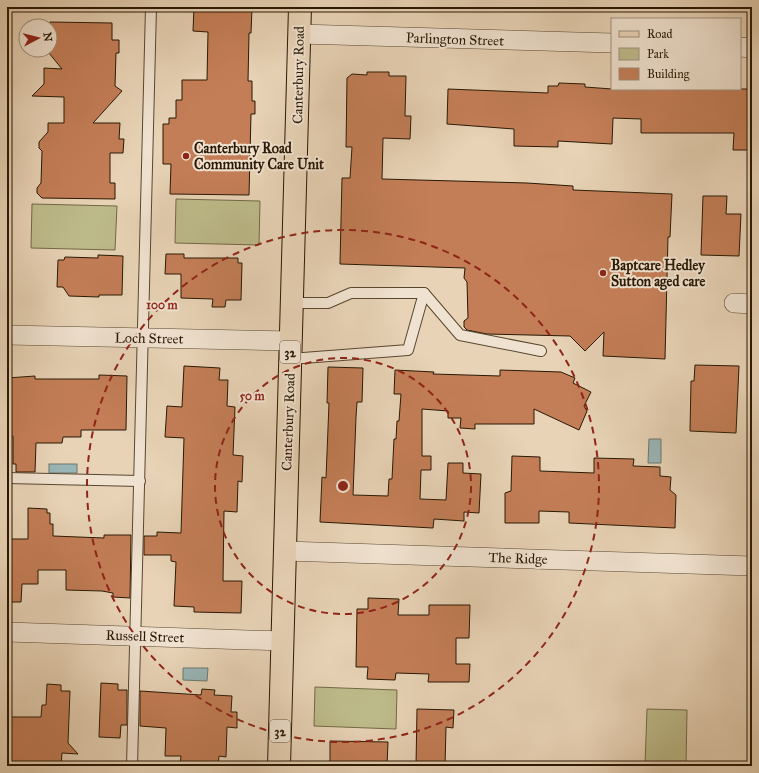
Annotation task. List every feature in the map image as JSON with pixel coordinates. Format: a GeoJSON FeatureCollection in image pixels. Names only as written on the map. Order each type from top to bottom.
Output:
{"type":"FeatureCollection","features":[{"type":"Feature","properties":{"kind":"main road","name":"Canterbury Road"},"geometry":{"type":"LineString","coordinates":[[278,766],[300,7]]}},
{"type":"Feature","properties":{"kind":"street","name":"Parlington Street"},"geometry":{"type":"LineString","coordinates":[[299,34],[611,43]]}},
{"type":"Feature","properties":{"kind":"street"},"geometry":{"type":"LineString","coordinates":[[741,47],[752,48]]}},
{"type":"Feature","properties":{"kind":"street","name":"Loch Street"},"geometry":{"type":"LineString","coordinates":[[7,335],[144,338],[290,350]]}},
{"type":"Feature","properties":{"kind":"street","name":"The Ridge"},"geometry":{"type":"LineString","coordinates":[[285,551],[752,566]]}},
{"type":"Feature","properties":{"kind":"street","name":"Russell Street"},"geometry":{"type":"LineString","coordinates":[[7,632],[282,641]]}},
{"type":"Feature","properties":{"kind":"lane"},"geometry":{"type":"LineString","coordinates":[[132,766],[144,338],[151,7]]}},
{"type":"Feature","properties":{"kind":"lane"},"geometry":{"type":"LineString","coordinates":[[292,303],[328,303],[351,293],[424,293],[460,334],[468,338],[542,351]]}},
{"type":"Feature","properties":{"kind":"lane"},"geometry":{"type":"LineString","coordinates":[[290,350],[408,350],[424,293]]}},
{"type":"Feature","properties":{"kind":"lane"},"geometry":{"type":"LineString","coordinates":[[7,478],[140,481]]}},
{"type":"Feature","properties":{"kind":"green space"},"geometry":{"type":"Polygon","coordinates":[[[176,199],[260,201],[259,245],[175,243],[176,199]]]}},
{"type":"Feature","properties":{"kind":"green space"},"geometry":{"type":"Polygon","coordinates":[[[32,204],[117,206],[115,250],[31,248],[32,204]]]}},
{"type":"Feature","properties":{"kind":"green space"},"geometry":{"type":"Polygon","coordinates":[[[315,687],[397,690],[396,729],[314,726],[315,687]]]}},
{"type":"Feature","properties":{"kind":"green space"},"geometry":{"type":"Polygon","coordinates":[[[647,709],[687,710],[686,766],[645,766],[647,709]]]}},
{"type":"Feature","properties":{"kind":"water"},"geometry":{"type":"Polygon","coordinates":[[[649,439],[661,439],[661,463],[648,463],[649,439]]]}},
{"type":"Feature","properties":{"kind":"water"},"geometry":{"type":"Polygon","coordinates":[[[49,464],[77,464],[77,473],[49,473],[49,464]]]}},
{"type":"Feature","properties":{"kind":"water"},"geometry":{"type":"Polygon","coordinates":[[[183,668],[208,668],[207,681],[183,680],[183,668]]]}},
{"type":"Feature","properties":{"kind":"building"},"geometry":{"type":"Polygon","coordinates":[[[194,7],[252,8],[251,33],[249,33],[248,81],[252,81],[252,101],[255,101],[255,114],[251,114],[249,195],[170,194],[171,164],[163,164],[163,124],[169,124],[169,118],[176,118],[176,100],[182,100],[182,80],[207,80],[208,32],[193,31],[194,7]]]}},
{"type":"Feature","properties":{"kind":"building"},"geometry":{"type":"Polygon","coordinates":[[[58,22],[112,23],[112,40],[119,40],[119,53],[116,53],[115,86],[122,91],[93,123],[120,123],[119,139],[124,139],[123,153],[110,153],[110,183],[115,183],[115,199],[42,198],[37,193],[37,188],[41,183],[42,151],[39,148],[39,142],[48,132],[48,123],[64,123],[64,97],[32,96],[44,84],[44,68],[62,69],[53,58],[58,58],[58,22]]]}},
{"type":"Feature","properties":{"kind":"building"},"geometry":{"type":"Polygon","coordinates":[[[367,72],[389,72],[389,76],[406,76],[405,116],[411,116],[410,139],[383,138],[382,179],[527,183],[573,186],[573,190],[672,194],[670,237],[668,237],[665,359],[603,356],[604,332],[585,351],[570,336],[487,334],[467,330],[464,327],[464,321],[468,318],[467,282],[464,278],[465,268],[340,264],[342,178],[350,178],[352,147],[346,147],[347,78],[352,74],[367,75],[367,72]]]}},
{"type":"Feature","properties":{"kind":"building"},"geometry":{"type":"Polygon","coordinates":[[[559,83],[585,84],[585,87],[611,90],[752,89],[752,150],[733,150],[734,133],[641,133],[641,119],[613,118],[612,144],[558,141],[558,147],[514,146],[514,129],[447,124],[448,89],[548,93],[548,86],[558,86],[559,83]]]}},
{"type":"Feature","properties":{"kind":"building"},"geometry":{"type":"Polygon","coordinates":[[[703,196],[727,196],[726,214],[741,214],[739,256],[701,255],[703,196]]]}},
{"type":"Feature","properties":{"kind":"building"},"geometry":{"type":"Polygon","coordinates":[[[166,254],[184,254],[184,258],[238,258],[238,263],[242,263],[241,300],[226,300],[225,307],[212,307],[213,299],[181,298],[181,274],[165,274],[166,254]]]}},
{"type":"Feature","properties":{"kind":"building"},"geometry":{"type":"Polygon","coordinates":[[[98,255],[123,256],[122,295],[99,295],[99,297],[69,296],[63,287],[57,287],[58,260],[64,260],[65,257],[98,258],[98,255]]]}},
{"type":"Feature","properties":{"kind":"building"},"geometry":{"type":"Polygon","coordinates":[[[695,365],[739,366],[736,433],[690,431],[691,381],[694,381],[695,365]]]}},
{"type":"Feature","properties":{"kind":"building"},"geometry":{"type":"Polygon","coordinates":[[[184,366],[220,368],[219,380],[228,380],[227,406],[235,407],[233,455],[243,456],[242,482],[238,481],[237,512],[224,511],[223,581],[242,581],[241,613],[194,612],[194,607],[174,606],[176,562],[171,561],[171,555],[144,555],[144,536],[157,536],[157,532],[181,533],[184,438],[165,437],[167,406],[182,407],[184,366]]]}},
{"type":"Feature","properties":{"kind":"building"},"geometry":{"type":"Polygon","coordinates":[[[328,367],[363,368],[362,402],[357,402],[353,495],[388,496],[389,479],[392,479],[394,439],[396,439],[397,421],[399,421],[401,394],[394,394],[395,370],[434,372],[433,374],[500,376],[500,370],[561,372],[575,378],[573,383],[591,392],[584,406],[587,411],[579,430],[534,409],[534,424],[475,424],[475,429],[460,428],[461,418],[448,418],[448,411],[422,409],[422,456],[431,456],[431,470],[421,470],[420,499],[446,500],[448,463],[463,463],[463,473],[481,474],[479,513],[464,512],[464,521],[434,519],[433,528],[320,522],[322,477],[326,478],[329,403],[327,403],[328,367]]]}},
{"type":"Feature","properties":{"kind":"building"},"geometry":{"type":"Polygon","coordinates":[[[99,375],[127,376],[126,430],[81,430],[81,437],[63,437],[62,443],[36,443],[35,472],[16,472],[16,464],[13,464],[13,436],[7,436],[7,378],[35,376],[35,379],[99,379],[99,375]]]}},
{"type":"Feature","properties":{"kind":"building"},"geometry":{"type":"Polygon","coordinates":[[[512,456],[540,457],[540,471],[594,473],[594,458],[634,459],[633,466],[660,467],[660,476],[671,477],[670,490],[676,495],[675,528],[569,523],[569,512],[539,511],[539,523],[505,523],[505,493],[511,491],[512,456]]]}},
{"type":"Feature","properties":{"kind":"building"},"geometry":{"type":"Polygon","coordinates":[[[28,508],[47,509],[47,513],[50,513],[50,524],[53,524],[53,536],[104,538],[104,535],[131,535],[130,598],[113,597],[113,593],[102,591],[66,590],[66,570],[38,570],[38,584],[22,584],[21,602],[7,602],[7,539],[28,539],[28,508]]]}},
{"type":"Feature","properties":{"kind":"building"},"geometry":{"type":"Polygon","coordinates":[[[368,598],[399,599],[398,615],[429,615],[429,605],[470,605],[469,638],[456,638],[456,664],[470,664],[469,682],[428,682],[429,674],[396,673],[395,680],[367,679],[368,667],[356,667],[357,609],[368,609],[368,598]]]}},
{"type":"Feature","properties":{"kind":"building"},"geometry":{"type":"Polygon","coordinates":[[[101,683],[118,684],[118,690],[127,690],[127,725],[121,725],[120,738],[99,737],[101,683]]]}},
{"type":"Feature","properties":{"kind":"building"},"geometry":{"type":"Polygon","coordinates":[[[47,684],[61,685],[61,691],[70,691],[68,743],[78,754],[62,753],[61,766],[7,766],[7,717],[41,717],[42,705],[46,705],[47,684]]]}},
{"type":"Feature","properties":{"kind":"building"},"geometry":{"type":"Polygon","coordinates":[[[202,689],[215,690],[214,695],[232,696],[231,712],[237,712],[237,728],[227,727],[226,757],[219,756],[218,766],[180,766],[181,756],[165,756],[166,728],[140,726],[140,691],[201,695],[202,689]]]}},
{"type":"Feature","properties":{"kind":"building"},"geometry":{"type":"Polygon","coordinates":[[[417,709],[454,710],[453,728],[446,727],[445,766],[416,766],[417,709]]]}},
{"type":"Feature","properties":{"kind":"building"},"geometry":{"type":"Polygon","coordinates":[[[330,741],[388,742],[387,766],[330,766],[330,741]]]}},
{"type":"Feature","properties":{"kind":"place","name":"Canterbury Road Community Care Unit"},"geometry":{"type":"Point","coordinates":[186,156]}},
{"type":"Feature","properties":{"kind":"place","name":"Baptcare Hedley Sutton aged care"},"geometry":{"type":"Point","coordinates":[603,273]}}]}
